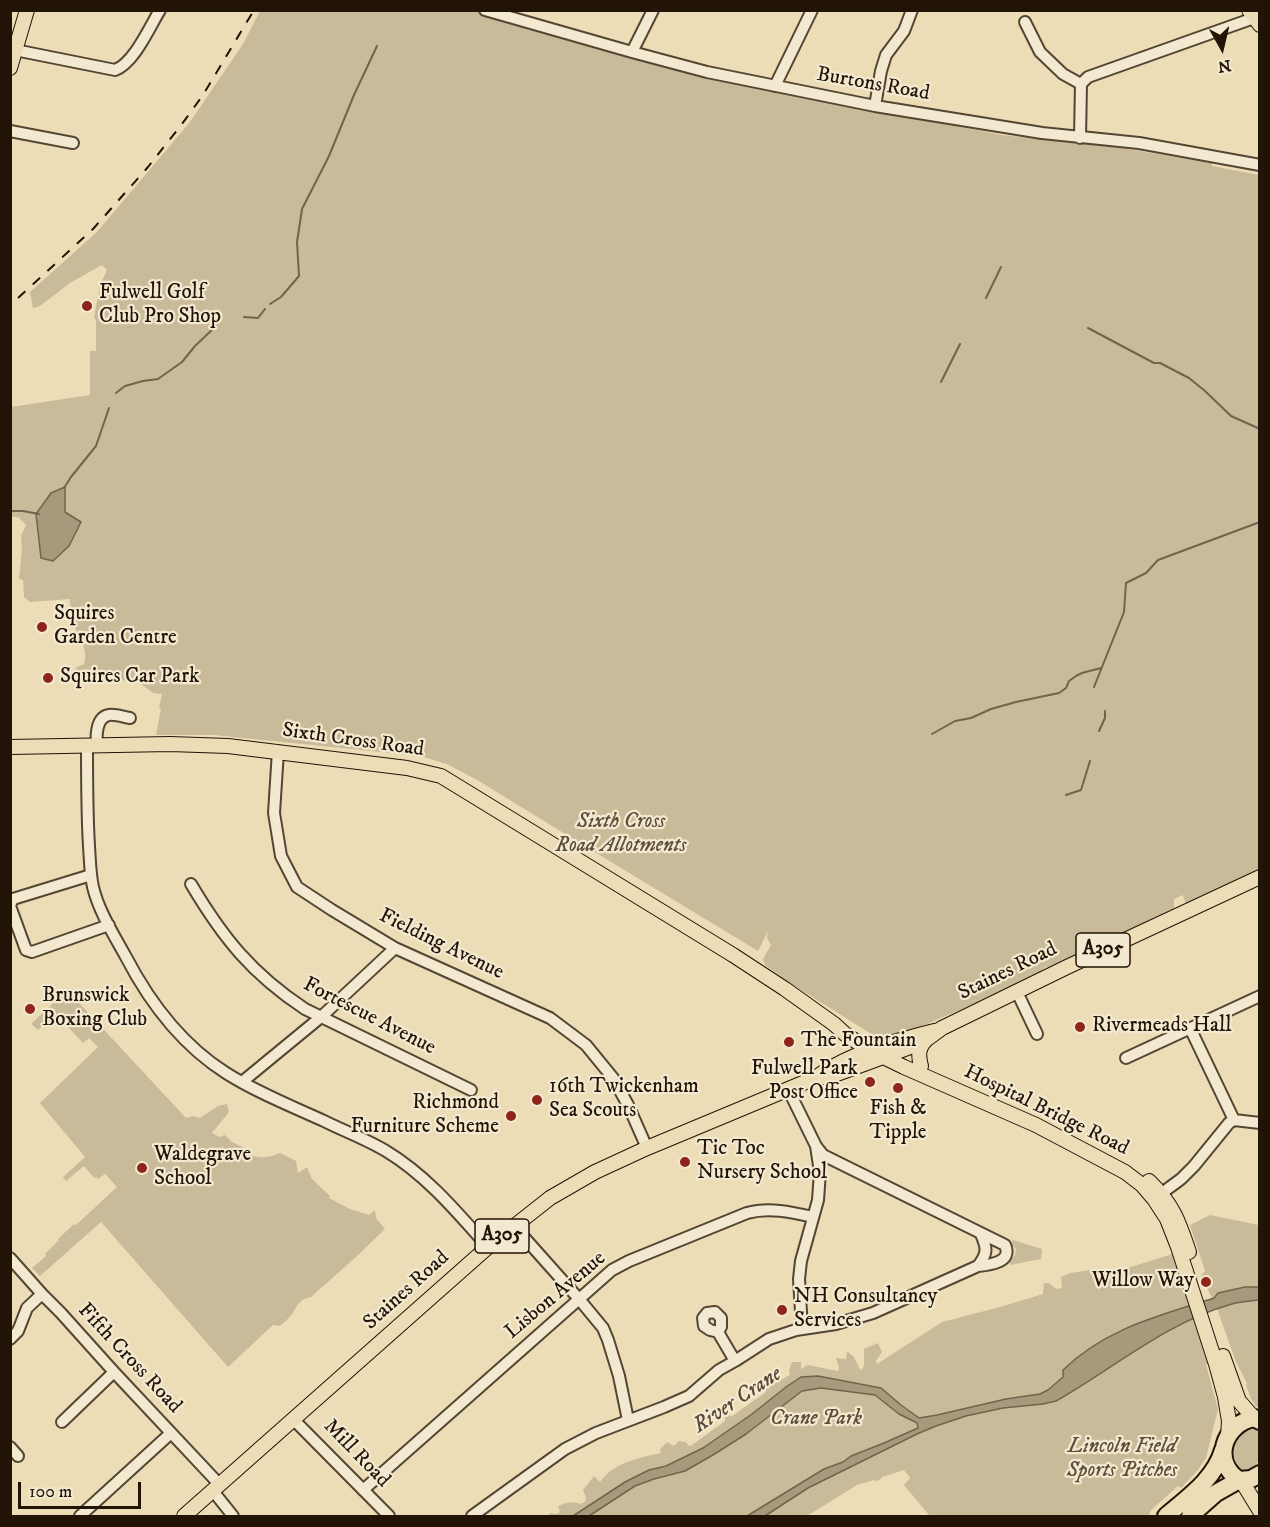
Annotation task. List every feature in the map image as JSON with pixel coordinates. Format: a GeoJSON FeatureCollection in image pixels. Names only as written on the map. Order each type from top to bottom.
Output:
{"type":"FeatureCollection","features":[{"type":"Feature","properties":{"kind":"highway"},"geometry":{"type":"LineString","coordinates":[[1166,1516],[1211,1473],[1239,1423],[1245,1419],[1257,1419]]}},
{"type":"Feature","properties":{"kind":"highway"},"geometry":{"type":"LineString","coordinates":[[1226,1443],[1226,1466],[1240,1480]]}},
{"type":"Feature","properties":{"kind":"highway"},"geometry":{"type":"LineString","coordinates":[[1190,1516],[1216,1493],[1240,1480],[1251,1479],[1260,1474]]}},
{"type":"Feature","properties":{"kind":"main road"},"geometry":{"type":"LineString","coordinates":[[10,68],[27,10]]}},
{"type":"Feature","properties":{"kind":"main road","name":"Sixth Cross Road"},"geometry":{"type":"LineString","coordinates":[[10,747],[206,745],[278,751],[407,768],[441,776],[734,955],[834,1024],[881,1052]]}},
{"type":"Feature","properties":{"kind":"main road","name":"Staines Road"},"geometry":{"type":"LineString","coordinates":[[815,1078],[837,1074],[881,1052],[939,1030],[1260,877]]}},
{"type":"Feature","properties":{"kind":"main road","name":"Sixth Cross Road"},"geometry":{"type":"LineString","coordinates":[[834,1024],[845,1034],[881,1052]]}},
{"type":"Feature","properties":{"kind":"main road","name":"Staines Road"},"geometry":{"type":"LineString","coordinates":[[184,1516],[488,1247],[559,1193],[595,1172],[815,1078],[845,1060],[927,1040],[939,1030]]}},
{"type":"Feature","properties":{"kind":"main road"},"geometry":{"type":"LineString","coordinates":[[845,1034],[849,1039],[851,1049],[845,1060]]}},
{"type":"Feature","properties":{"kind":"main road"},"geometry":{"type":"LineString","coordinates":[[921,1066],[919,1051],[927,1040]]}},
{"type":"Feature","properties":{"kind":"main road","name":"Hospital Bridge Road"},"geometry":{"type":"LineString","coordinates":[[881,1052],[921,1066],[981,1096],[1125,1172],[1158,1196],[1167,1219],[1182,1246],[1208,1325],[1239,1401],[1257,1419]]}},
{"type":"Feature","properties":{"kind":"main road","name":"Hospital Bridge Road"},"geometry":{"type":"LineString","coordinates":[[881,1052],[981,1096]]}},
{"type":"Feature","properties":{"kind":"main road","name":"Hospital Bridge Road"},"geometry":{"type":"LineString","coordinates":[[1208,1325],[1229,1421],[1226,1443]]}},
{"type":"Feature","properties":{"kind":"main road"},"geometry":{"type":"LineString","coordinates":[[1240,1480],[1260,1511]]}},
{"type":"Feature","properties":{"kind":"street"},"geometry":{"type":"LineString","coordinates":[[15,50],[115,70],[123,67],[133,56],[160,10]]}},
{"type":"Feature","properties":{"kind":"street","name":"Burtons Road"},"geometry":{"type":"LineString","coordinates":[[485,10],[508,14],[707,72],[875,106],[1080,138],[1138,143],[1260,165]]}},
{"type":"Feature","properties":{"kind":"street"},"geometry":{"type":"LineString","coordinates":[[632,52],[653,10]]}},
{"type":"Feature","properties":{"kind":"street"},"geometry":{"type":"LineString","coordinates":[[776,86],[812,10]]}},
{"type":"Feature","properties":{"kind":"street"},"geometry":{"type":"LineString","coordinates":[[875,106],[886,55],[904,31],[912,10]]}},
{"type":"Feature","properties":{"kind":"street"},"geometry":{"type":"LineString","coordinates":[[1080,138],[1081,84],[1088,77],[1254,18]]}},
{"type":"Feature","properties":{"kind":"street"},"geometry":{"type":"LineString","coordinates":[[1024,21],[1040,52],[1063,74],[1081,84]]}},
{"type":"Feature","properties":{"kind":"street"},"geometry":{"type":"LineString","coordinates":[[10,131],[73,142]]}},
{"type":"Feature","properties":{"kind":"street"},"geometry":{"type":"LineString","coordinates":[[130,718],[110,715],[104,717],[96,731],[92,746],[88,832],[91,875],[99,906],[136,978],[170,1024],[205,1059],[242,1082],[384,1150],[414,1170],[452,1206],[488,1247]]}},
{"type":"Feature","properties":{"kind":"street","name":"Fielding Avenue"},"geometry":{"type":"LineString","coordinates":[[278,751],[274,813],[281,856],[297,887],[395,948],[550,1018],[586,1045],[613,1078],[647,1148]]}},
{"type":"Feature","properties":{"kind":"street"},"geometry":{"type":"LineString","coordinates":[[91,875],[13,899],[10,906],[26,950],[32,952],[109,925]]}},
{"type":"Feature","properties":{"kind":"street","name":"Fortescue Avenue"},"geometry":{"type":"LineString","coordinates":[[191,884],[215,923],[239,954],[283,995],[305,1010],[471,1090]]}},
{"type":"Feature","properties":{"kind":"street"},"geometry":{"type":"LineString","coordinates":[[242,1082],[321,1017],[395,948]]}},
{"type":"Feature","properties":{"kind":"street"},"geometry":{"type":"LineString","coordinates":[[1017,992],[1037,1034]]}},
{"type":"Feature","properties":{"kind":"street"},"geometry":{"type":"LineString","coordinates":[[1126,1058],[1260,996]]}},
{"type":"Feature","properties":{"kind":"street"},"geometry":{"type":"LineString","coordinates":[[1190,1028],[1234,1120]]}},
{"type":"Feature","properties":{"kind":"street"},"geometry":{"type":"LineString","coordinates":[[472,1516],[565,1449],[596,1433],[689,1396],[719,1370],[769,1339],[802,1328],[836,1324],[873,1313],[978,1266],[1004,1259],[1007,1255],[1008,1250],[1005,1245],[823,1155],[816,1146],[788,1089]]}},
{"type":"Feature","properties":{"kind":"street"},"geometry":{"type":"LineString","coordinates":[[1158,1196],[1194,1166],[1229,1123],[1234,1120],[1260,1123]]}},
{"type":"Feature","properties":{"kind":"street"},"geometry":{"type":"LineString","coordinates":[[802,1328],[799,1279],[801,1261],[818,1200],[820,1172],[816,1146]]}},
{"type":"Feature","properties":{"kind":"street","name":"Lisbon Avenue"},"geometry":{"type":"LineString","coordinates":[[363,1490],[612,1270],[629,1261],[757,1210],[813,1217]]}},
{"type":"Feature","properties":{"kind":"street"},"geometry":{"type":"LineString","coordinates":[[514,1226],[603,1328],[619,1376],[628,1420]]}},
{"type":"Feature","properties":{"kind":"street"},"geometry":{"type":"LineString","coordinates":[[978,1266],[986,1252],[981,1234]]}},
{"type":"Feature","properties":{"kind":"street","name":"Fifth Cross Road"},"geometry":{"type":"LineString","coordinates":[[10,1258],[171,1433],[216,1488],[233,1516]]}},
{"type":"Feature","properties":{"kind":"street"},"geometry":{"type":"LineString","coordinates":[[10,1339],[18,1331],[27,1308],[42,1294]]}},
{"type":"Feature","properties":{"kind":"street"},"geometry":{"type":"LineString","coordinates":[[718,1332],[735,1361]]}},
{"type":"Feature","properties":{"kind":"street"},"geometry":{"type":"LineString","coordinates":[[62,1422],[114,1372]]}},
{"type":"Feature","properties":{"kind":"street","name":"Mill Road"},"geometry":{"type":"LineString","coordinates":[[294,1420],[389,1516]]}},
{"type":"Feature","properties":{"kind":"street"},"geometry":{"type":"LineString","coordinates":[[80,1516],[171,1433]]}},
{"type":"Feature","properties":{"kind":"green space","name":"Sixth Cross Road Allotments"},"geometry":{"type":"Polygon","coordinates":[[[260,11],[474,11],[619,54],[718,79],[1002,135],[1121,148],[1212,163],[1212,166],[1259,175],[1259,872],[1186,905],[1183,895],[1174,899],[1174,908],[1055,969],[1045,967],[1036,977],[897,1037],[873,1035],[765,965],[763,959],[771,945],[767,938],[768,931],[758,951],[479,781],[447,764],[420,756],[214,735],[156,735],[162,694],[153,693],[141,684],[112,678],[102,673],[94,674],[85,669],[75,670],[84,664],[85,655],[75,628],[70,599],[30,602],[24,597],[23,580],[19,579],[21,536],[26,525],[18,517],[11,517],[11,407],[90,395],[90,351],[96,351],[96,320],[94,318],[100,285],[107,270],[102,265],[70,283],[40,306],[33,308],[30,292],[97,232],[190,122],[243,44],[260,11]]]}},
{"type":"Feature","properties":{"kind":"green space","name":"Waldegrave School"},"geometry":{"type":"Polygon","coordinates":[[[67,990],[186,1118],[193,1116],[200,1118],[218,1106],[227,1104],[229,1112],[212,1133],[219,1137],[225,1135],[232,1142],[243,1147],[244,1152],[254,1156],[266,1157],[280,1153],[296,1161],[298,1173],[307,1167],[312,1179],[330,1196],[329,1198],[350,1209],[369,1215],[375,1210],[376,1218],[385,1229],[311,1297],[301,1301],[283,1324],[273,1325],[228,1367],[101,1222],[40,1276],[32,1268],[46,1256],[45,1254],[58,1239],[117,1187],[105,1174],[98,1179],[94,1178],[84,1166],[66,1181],[63,1177],[85,1157],[40,1103],[98,1047],[89,1038],[83,1043],[56,1014],[38,1030],[31,1024],[67,990]]]}},
{"type":"Feature","properties":{"kind":"green space"},"geometry":{"type":"Polygon","coordinates":[[[1210,1215],[1259,1225],[1259,1287],[1212,1298],[1201,1276],[1205,1271],[1190,1225],[1210,1215]]]}},
{"type":"Feature","properties":{"kind":"green space"},"geometry":{"type":"Polygon","coordinates":[[[1013,1240],[1042,1249],[1041,1259],[1010,1265],[1009,1262],[1015,1255],[1016,1249],[1011,1243],[1013,1240]]]}},
{"type":"Feature","properties":{"kind":"green space"},"geometry":{"type":"Polygon","coordinates":[[[1174,1252],[1208,1364],[1206,1365],[1218,1409],[1206,1458],[1181,1488],[1178,1486],[1151,1510],[1149,1516],[930,1516],[904,1485],[910,1478],[904,1470],[882,1477],[880,1480],[857,1485],[807,1516],[547,1516],[560,1512],[558,1506],[572,1502],[580,1504],[585,1502],[583,1490],[594,1476],[600,1482],[620,1465],[661,1453],[660,1449],[667,1442],[674,1446],[679,1441],[686,1442],[689,1446],[692,1445],[725,1421],[725,1413],[727,1412],[731,1417],[766,1392],[761,1387],[764,1381],[771,1380],[775,1383],[790,1375],[792,1362],[801,1362],[801,1369],[808,1365],[838,1371],[836,1358],[846,1359],[847,1351],[854,1357],[860,1370],[864,1364],[864,1349],[878,1343],[882,1352],[876,1361],[877,1364],[942,1322],[1043,1294],[1044,1283],[1049,1283],[1056,1289],[1062,1288],[1061,1277],[1070,1273],[1098,1269],[1112,1273],[1174,1252]]]}},
{"type":"Feature","properties":{"kind":"green space"},"geometry":{"type":"Polygon","coordinates":[[[1259,1294],[1260,1406],[1257,1407],[1251,1399],[1247,1383],[1236,1362],[1216,1306],[1259,1294]]]}},
{"type":"Feature","properties":{"kind":"green space"},"geometry":{"type":"Polygon","coordinates":[[[1255,1426],[1259,1428],[1259,1456],[1254,1467],[1240,1473],[1232,1461],[1233,1446],[1242,1433],[1255,1426]]]}},
{"type":"Feature","properties":{"kind":"shaded area"},"geometry":{"type":"Polygon","coordinates":[[[65,487],[65,512],[81,522],[69,546],[53,561],[41,558],[36,514],[51,493],[65,487]]]}},
{"type":"Feature","properties":{"kind":"shaded area","name":"River Crane"},"geometry":{"type":"Polygon","coordinates":[[[1245,1287],[1259,1287],[1259,1300],[1232,1304],[1185,1322],[1056,1401],[1003,1408],[966,1416],[936,1426],[808,1488],[765,1516],[747,1516],[824,1469],[918,1428],[917,1423],[899,1414],[875,1395],[821,1388],[802,1391],[746,1434],[685,1471],[635,1486],[589,1516],[573,1516],[625,1482],[703,1448],[801,1377],[818,1376],[881,1388],[919,1418],[937,1415],[1006,1399],[1040,1394],[1063,1377],[1063,1370],[1080,1356],[1115,1334],[1153,1318],[1214,1298],[1218,1293],[1245,1287]]]}},
{"type":"Feature","properties":{"kind":"waterway"},"geometry":{"type":"LineString","coordinates":[[270,304],[281,297],[299,276],[297,242],[302,209],[329,156],[377,46]]}},
{"type":"Feature","properties":{"kind":"waterway"},"geometry":{"type":"LineString","coordinates":[[986,298],[1001,267]]}},
{"type":"Feature","properties":{"kind":"waterway"},"geometry":{"type":"LineString","coordinates":[[244,317],[258,318],[265,309]]}},
{"type":"Feature","properties":{"kind":"waterway"},"geometry":{"type":"LineString","coordinates":[[116,393],[125,386],[158,379],[182,362],[216,326]]}},
{"type":"Feature","properties":{"kind":"waterway"},"geometry":{"type":"LineString","coordinates":[[1088,328],[1154,363],[1160,363],[1189,378],[1231,416],[1260,429]]}},
{"type":"Feature","properties":{"kind":"waterway"},"geometry":{"type":"LineString","coordinates":[[941,382],[960,344]]}},
{"type":"Feature","properties":{"kind":"waterway"},"geometry":{"type":"LineString","coordinates":[[64,488],[96,446],[109,408]]}},
{"type":"Feature","properties":{"kind":"waterway"},"geometry":{"type":"LineString","coordinates":[[10,511],[39,514]]}},
{"type":"Feature","properties":{"kind":"waterway"},"geometry":{"type":"LineString","coordinates":[[1094,687],[1124,612],[1126,583],[1146,573],[1158,560],[1260,522]]}},
{"type":"Feature","properties":{"kind":"waterway"},"geometry":{"type":"LineString","coordinates":[[932,734],[955,721],[971,718],[991,709],[1059,693],[1076,676],[1101,668]]}},
{"type":"Feature","properties":{"kind":"waterway"},"geometry":{"type":"LineString","coordinates":[[1099,731],[1105,718],[1105,711]]}},
{"type":"Feature","properties":{"kind":"waterway"},"geometry":{"type":"LineString","coordinates":[[1066,795],[1081,790],[1090,761]]}},
{"type":"Feature","properties":{"kind":"railway"},"geometry":{"type":"LineString","coordinates":[[18,298],[93,229],[148,167],[203,95],[254,10]]}},
{"type":"Feature","properties":{"kind":"place","name":"Fulwell Golf Club Pro Shop"},"geometry":{"type":"Point","coordinates":[87,306]}},
{"type":"Feature","properties":{"kind":"place","name":"Squires Garden Centre"},"geometry":{"type":"Point","coordinates":[42,627]}},
{"type":"Feature","properties":{"kind":"place","name":"Squires Car Park"},"geometry":{"type":"Point","coordinates":[48,678]}},
{"type":"Feature","properties":{"kind":"place","name":"Brunswick Boxing Club"},"geometry":{"type":"Point","coordinates":[30,1009]}},
{"type":"Feature","properties":{"kind":"place","name":"Rivermeads Hall"},"geometry":{"type":"Point","coordinates":[1080,1027]}},
{"type":"Feature","properties":{"kind":"place","name":"The Fountain"},"geometry":{"type":"Point","coordinates":[789,1042]}},
{"type":"Feature","properties":{"kind":"place","name":"Fulwell Park Post Office"},"geometry":{"type":"Point","coordinates":[870,1082]}},
{"type":"Feature","properties":{"kind":"place","name":"Fish & Tipple"},"geometry":{"type":"Point","coordinates":[898,1088]}},
{"type":"Feature","properties":{"kind":"place","name":"16th Twickenham Sea Scouts"},"geometry":{"type":"Point","coordinates":[537,1100]}},
{"type":"Feature","properties":{"kind":"place","name":"Richmond Furniture Scheme"},"geometry":{"type":"Point","coordinates":[511,1116]}},
{"type":"Feature","properties":{"kind":"place","name":"Tic Toc Nursery School"},"geometry":{"type":"Point","coordinates":[685,1162]}},
{"type":"Feature","properties":{"kind":"place","name":"Waldegrave School"},"geometry":{"type":"Point","coordinates":[142,1168]}},
{"type":"Feature","properties":{"kind":"place","name":"Willow Way"},"geometry":{"type":"Point","coordinates":[1206,1282]}},
{"type":"Feature","properties":{"kind":"place","name":"NH Consultancy Services"},"geometry":{"type":"Point","coordinates":[782,1310]}},
{"type":"Feature","properties":{"kind":"park label","name":"Crane Park"},"geometry":{"type":"Point","coordinates":[816,1420]}},
{"type":"Feature","properties":{"kind":"park label","name":"Lincoln Field Sports Pitches"},"geometry":{"type":"Point","coordinates":[1122,1460]}}]}
